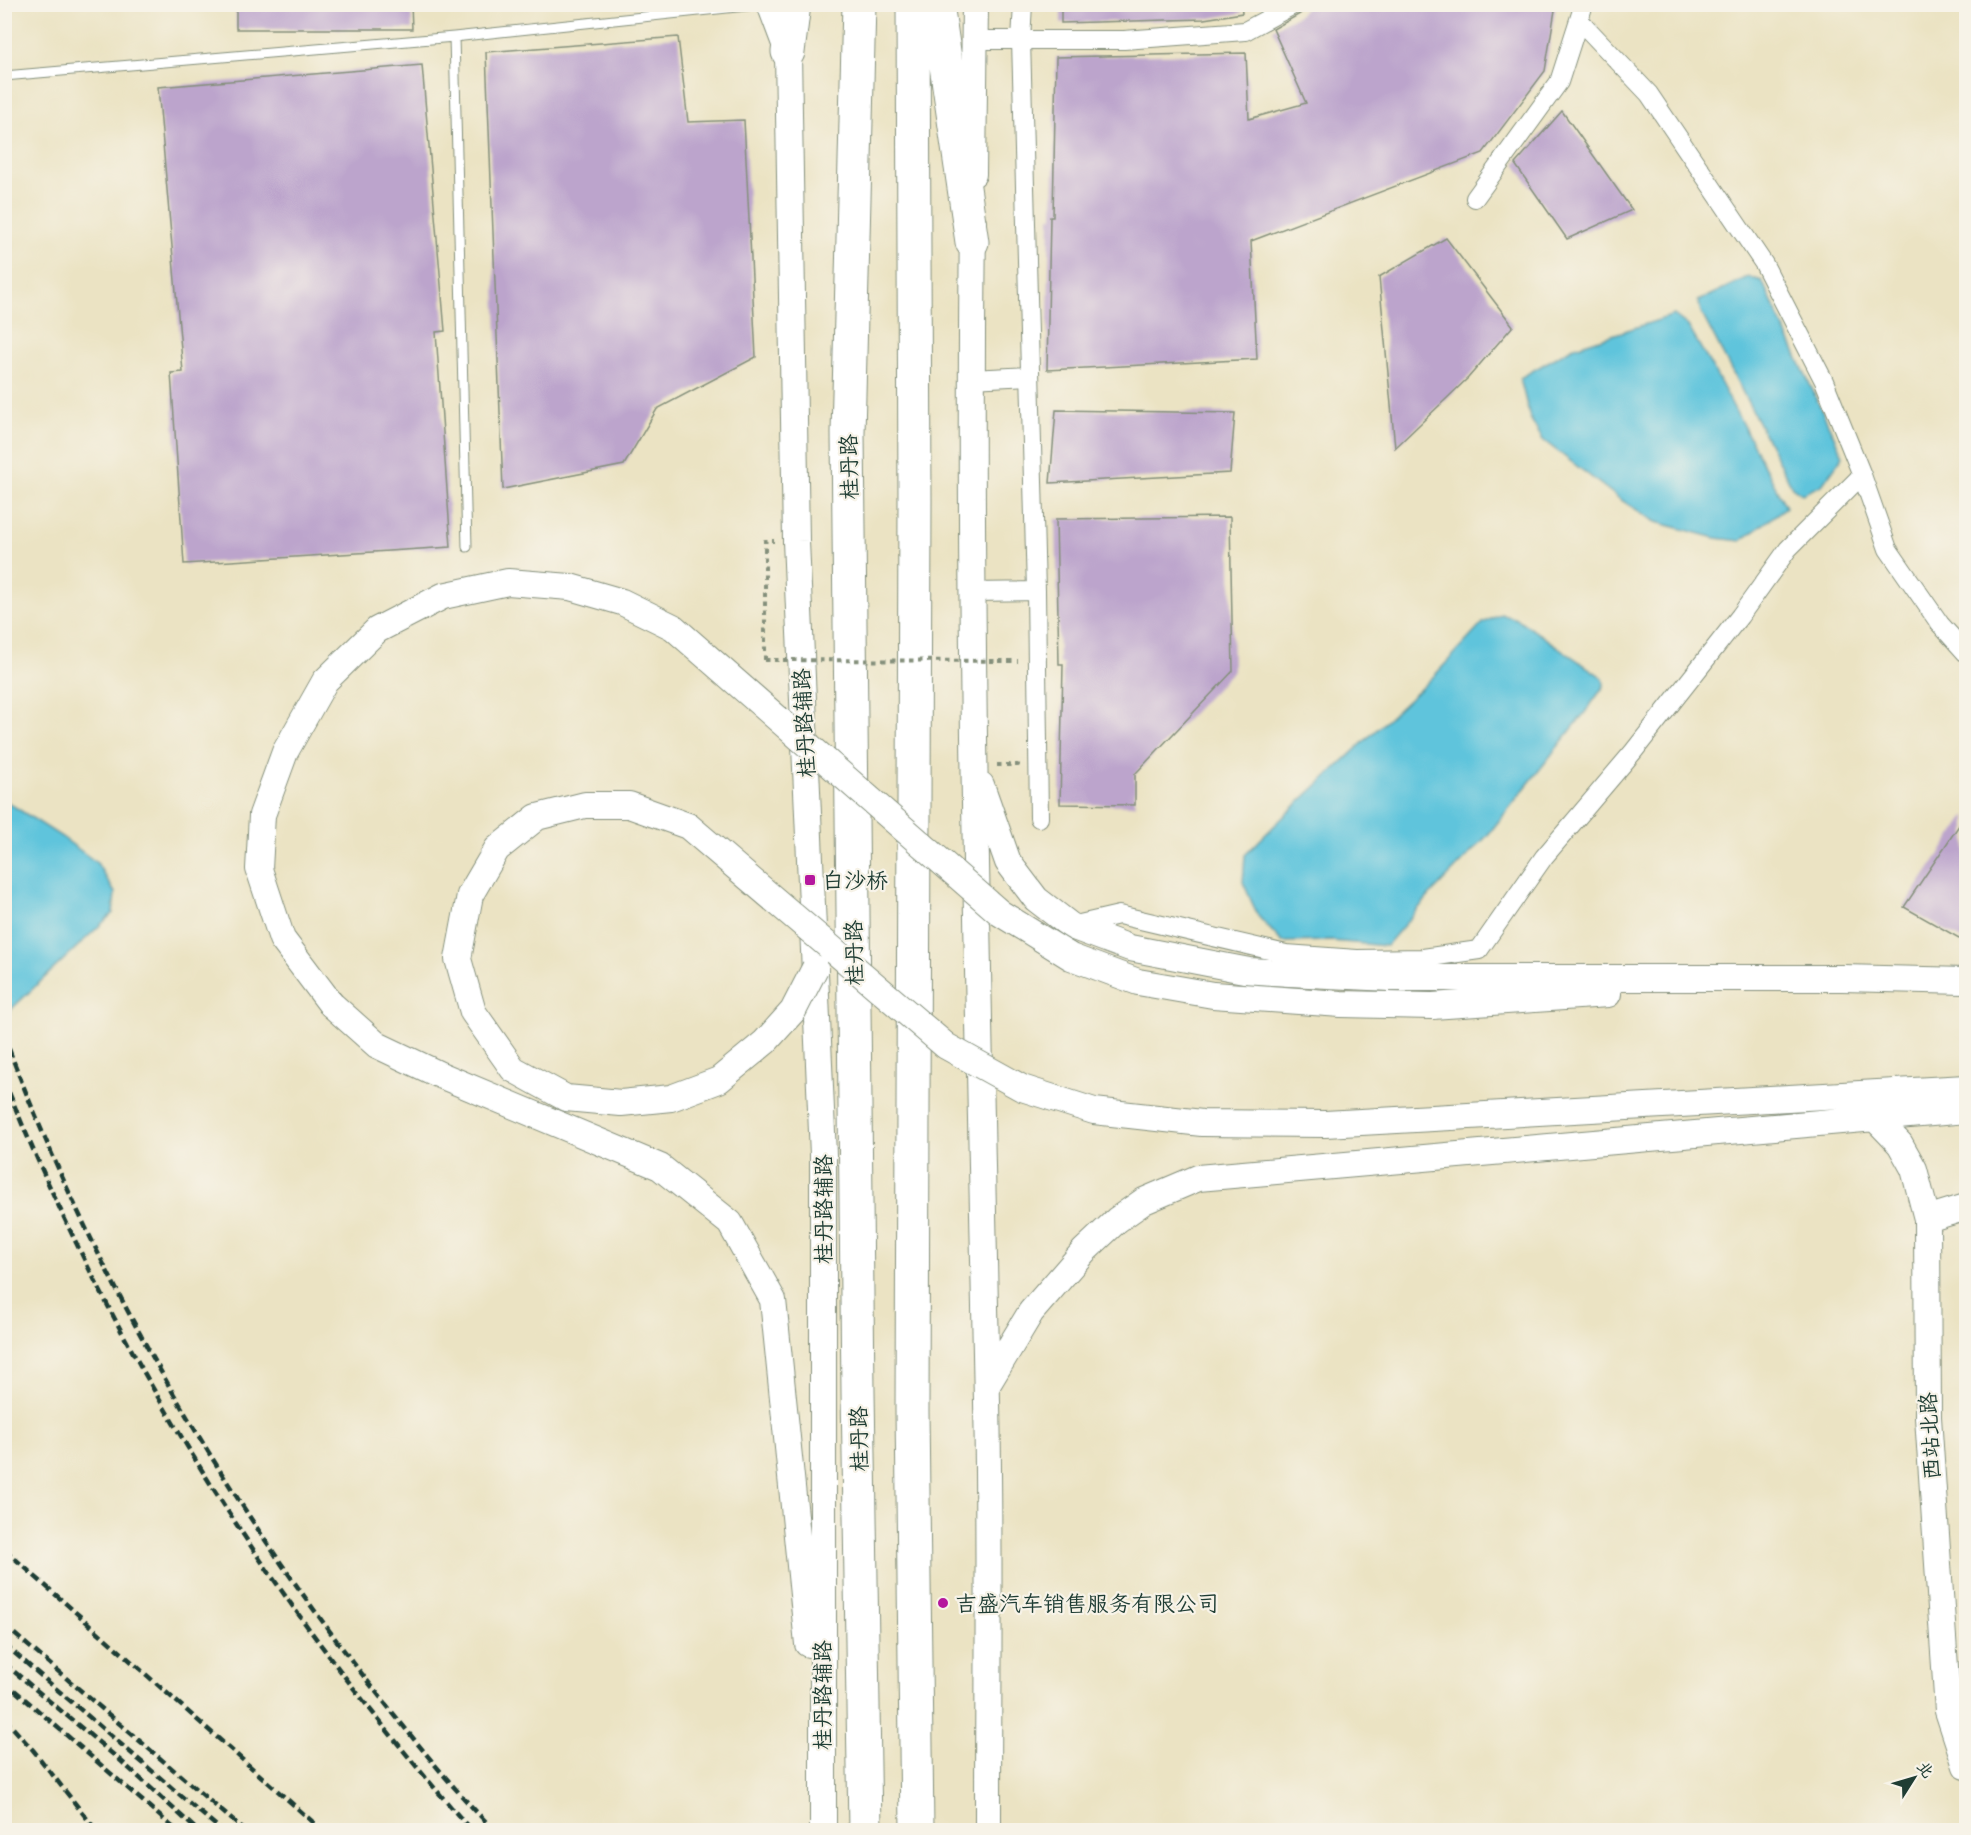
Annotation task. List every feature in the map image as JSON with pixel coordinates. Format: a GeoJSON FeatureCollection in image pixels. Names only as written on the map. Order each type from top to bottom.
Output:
{"type":"FeatureCollection","features":[{"type":"Feature","properties":{"kind":"highway"},"geometry":{"type":"LineString","coordinates":[[788,52],[794,4]]}},
{"type":"Feature","properties":{"kind":"highway","name":"桂丹路"},"geometry":{"type":"LineString","coordinates":[[859,4],[848,433],[865,1830]]}},
{"type":"Feature","properties":{"kind":"highway"},"geometry":{"type":"LineString","coordinates":[[913,4],[915,501],[912,1411],[917,1830]]}},
{"type":"Feature","properties":{"kind":"highway"},"geometry":{"type":"LineString","coordinates":[[937,4],[972,242]]}},
{"type":"Feature","properties":{"kind":"main road"},"geometry":{"type":"LineString","coordinates":[[767,4],[788,52]]}},
{"type":"Feature","properties":{"kind":"main road","name":"桂丹路辅路"},"geometry":{"type":"LineString","coordinates":[[789,4],[798,587],[823,1155],[823,1830]]}},
{"type":"Feature","properties":{"kind":"main road"},"geometry":{"type":"LineString","coordinates":[[975,4],[971,379],[972,592],[987,1385],[988,1830]]}},
{"type":"Feature","properties":{"kind":"main road"},"geometry":{"type":"LineString","coordinates":[[822,1780],[773,1300],[730,1223],[660,1167],[449,1078],[377,1045],[331,1004],[282,939],[259,869],[262,815],[285,752],[325,681],[377,630],[443,596],[508,582],[570,587],[622,602],[674,627],[1000,913],[1071,957],[1138,982],[1213,995],[1341,1004],[1432,1006],[1842,978]]}},
{"type":"Feature","properties":{"kind":"main road"},"geometry":{"type":"LineString","coordinates":[[974,765],[1008,862],[1036,899],[1071,926],[1130,948],[1249,971],[1389,978],[1842,978],[1966,981]]}},
{"type":"Feature","properties":{"kind":"main road"},"geometry":{"type":"LineString","coordinates":[[815,968],[793,1011],[765,1042],[719,1080],[671,1098],[621,1103],[566,1098],[513,1069],[473,1012],[458,959],[470,895],[497,849],[537,817],[585,805],[629,805],[688,826],[946,1046],[1022,1088],[1094,1111],[1202,1123],[1326,1124],[1966,1088]]}},
{"type":"Feature","properties":{"kind":"main road"},"geometry":{"type":"LineString","coordinates":[[987,1385],[1032,1312],[1084,1251],[1117,1221],[1144,1201],[1198,1178],[1966,1110]]}},
{"type":"Feature","properties":{"kind":"main road","name":"西站北路"},"geometry":{"type":"LineString","coordinates":[[1875,1118],[1900,1144],[1914,1169],[1928,1219],[1928,1417],[1948,1711],[1966,1766]]}},
{"type":"Feature","properties":{"kind":"main road"},"geometry":{"type":"LineString","coordinates":[[1928,1219],[1963,1208],[1966,1211]]}},
{"type":"Feature","properties":{"kind":"street"},"geometry":{"type":"LineString","coordinates":[[1023,4],[1021,40],[1036,591],[1039,818]]}},
{"type":"Feature","properties":{"kind":"street"},"geometry":{"type":"LineString","coordinates":[[975,40],[1124,40],[1245,31],[1295,4]]}},
{"type":"Feature","properties":{"kind":"street"},"geometry":{"type":"LineString","coordinates":[[1475,198],[1559,82],[1581,12]]}},
{"type":"Feature","properties":{"kind":"street"},"geometry":{"type":"LineString","coordinates":[[1581,12],[1649,94],[1764,264],[1824,381],[1862,475],[1888,549],[1940,624],[1966,652]]}},
{"type":"Feature","properties":{"kind":"street"},"geometry":{"type":"LineString","coordinates":[[971,379],[1029,376]]}},
{"type":"Feature","properties":{"kind":"street"},"geometry":{"type":"LineString","coordinates":[[1071,926],[1119,915],[1286,954],[1357,959],[1423,958],[1479,951],[1544,857],[1633,752],[1740,616],[1788,549],[1862,475]]}},
{"type":"Feature","properties":{"kind":"street"},"geometry":{"type":"LineString","coordinates":[[972,592],[1036,591]]}},
{"type":"Feature","properties":{"kind":"lane"},"geometry":{"type":"LineString","coordinates":[[4,76],[454,37],[767,4]]}},
{"type":"Feature","properties":{"kind":"lane"},"geometry":{"type":"LineString","coordinates":[[454,37],[467,547]]}},
{"type":"Feature","properties":{"kind":"path"},"geometry":{"type":"LineString","coordinates":[[765,541],[765,660],[1018,661]]}},
{"type":"Feature","properties":{"kind":"water"},"geometry":{"type":"Polygon","coordinates":[[[1748,277],[1762,281],[1843,456],[1822,485],[1802,494],[1792,487],[1701,312],[1698,301],[1748,277]]]}},
{"type":"Feature","properties":{"kind":"water"},"geometry":{"type":"Polygon","coordinates":[[[1674,315],[1688,326],[1786,507],[1741,541],[1716,538],[1656,522],[1621,500],[1543,440],[1530,418],[1520,378],[1572,348],[1674,315]]]}},
{"type":"Feature","properties":{"kind":"water"},"geometry":{"type":"Polygon","coordinates":[[[1501,614],[1517,619],[1603,678],[1604,686],[1487,836],[1430,895],[1386,946],[1332,941],[1282,942],[1258,916],[1243,882],[1245,855],[1434,676],[1483,623],[1501,614]]]}},
{"type":"Feature","properties":{"kind":"water"},"geometry":{"type":"Polygon","coordinates":[[[4,800],[62,837],[97,863],[115,893],[113,913],[5,1015],[4,800]]]}},
{"type":"Feature","properties":{"kind":"building"},"geometry":{"type":"Polygon","coordinates":[[[236,4],[411,4],[412,29],[236,29],[236,4]]]}},
{"type":"Feature","properties":{"kind":"building"},"geometry":{"type":"Polygon","coordinates":[[[1061,4],[1241,4],[1242,13],[1204,19],[1061,23],[1061,4]]]}},
{"type":"Feature","properties":{"kind":"building"},"geometry":{"type":"Polygon","coordinates":[[[1306,4],[1556,4],[1545,71],[1483,153],[1251,241],[1257,359],[1047,370],[1056,57],[1246,53],[1249,119],[1306,103],[1273,29],[1300,14],[1306,4]]]}},
{"type":"Feature","properties":{"kind":"building"},"geometry":{"type":"Polygon","coordinates":[[[678,37],[688,122],[744,120],[756,357],[657,409],[624,465],[503,489],[486,52],[678,37]]]}},
{"type":"Feature","properties":{"kind":"building"},"geometry":{"type":"Polygon","coordinates":[[[422,65],[445,331],[436,332],[451,547],[184,564],[171,373],[183,372],[158,87],[422,65]]]}},
{"type":"Feature","properties":{"kind":"building"},"geometry":{"type":"Polygon","coordinates":[[[1562,111],[1632,210],[1567,239],[1515,164],[1562,111]]]}},
{"type":"Feature","properties":{"kind":"building"},"geometry":{"type":"Polygon","coordinates":[[[1446,238],[1513,326],[1468,378],[1395,448],[1379,277],[1446,238]]]}},
{"type":"Feature","properties":{"kind":"building"},"geometry":{"type":"Polygon","coordinates":[[[1056,410],[1235,413],[1230,473],[1050,483],[1056,410]]]}},
{"type":"Feature","properties":{"kind":"building"},"geometry":{"type":"Polygon","coordinates":[[[1230,517],[1233,671],[1135,774],[1135,805],[1060,804],[1063,664],[1059,664],[1056,519],[1230,517]]]}},
{"type":"Feature","properties":{"kind":"building"},"geometry":{"type":"Polygon","coordinates":[[[1966,815],[1966,942],[1904,907],[1966,815]]]}},
{"type":"Feature","properties":{"kind":"railway"},"geometry":{"type":"LineString","coordinates":[[4,1036],[38,1123],[76,1208],[162,1374],[210,1454],[313,1609],[414,1740],[494,1830]]}},
{"type":"Feature","properties":{"kind":"railway"},"geometry":{"type":"LineString","coordinates":[[4,1080],[48,1183],[96,1283],[149,1381],[205,1476],[266,1568],[330,1658],[471,1830]]}},
{"type":"Feature","properties":{"kind":"railway"},"geometry":{"type":"LineString","coordinates":[[4,1549],[322,1830]]}},
{"type":"Feature","properties":{"kind":"railway"},"geometry":{"type":"LineString","coordinates":[[4,1625],[244,1830]]}},
{"type":"Feature","properties":{"kind":"railway"},"geometry":{"type":"LineString","coordinates":[[4,1644],[221,1830]]}},
{"type":"Feature","properties":{"kind":"railway"},"geometry":{"type":"LineString","coordinates":[[4,1663],[121,1761],[197,1830]]}},
{"type":"Feature","properties":{"kind":"railway"},"geometry":{"type":"LineString","coordinates":[[4,1681],[176,1830]]}},
{"type":"Feature","properties":{"kind":"railway"},"geometry":{"type":"LineString","coordinates":[[4,1718],[33,1750],[96,1830]]}},
{"type":"Feature","properties":{"kind":"place","name":"白沙桥"},"geometry":{"type":"Point","coordinates":[810,880]}},
{"type":"Feature","properties":{"kind":"place","name":"吉盛汽车销售服务有限公司"},"geometry":{"type":"Point","coordinates":[943,1603]}}]}
